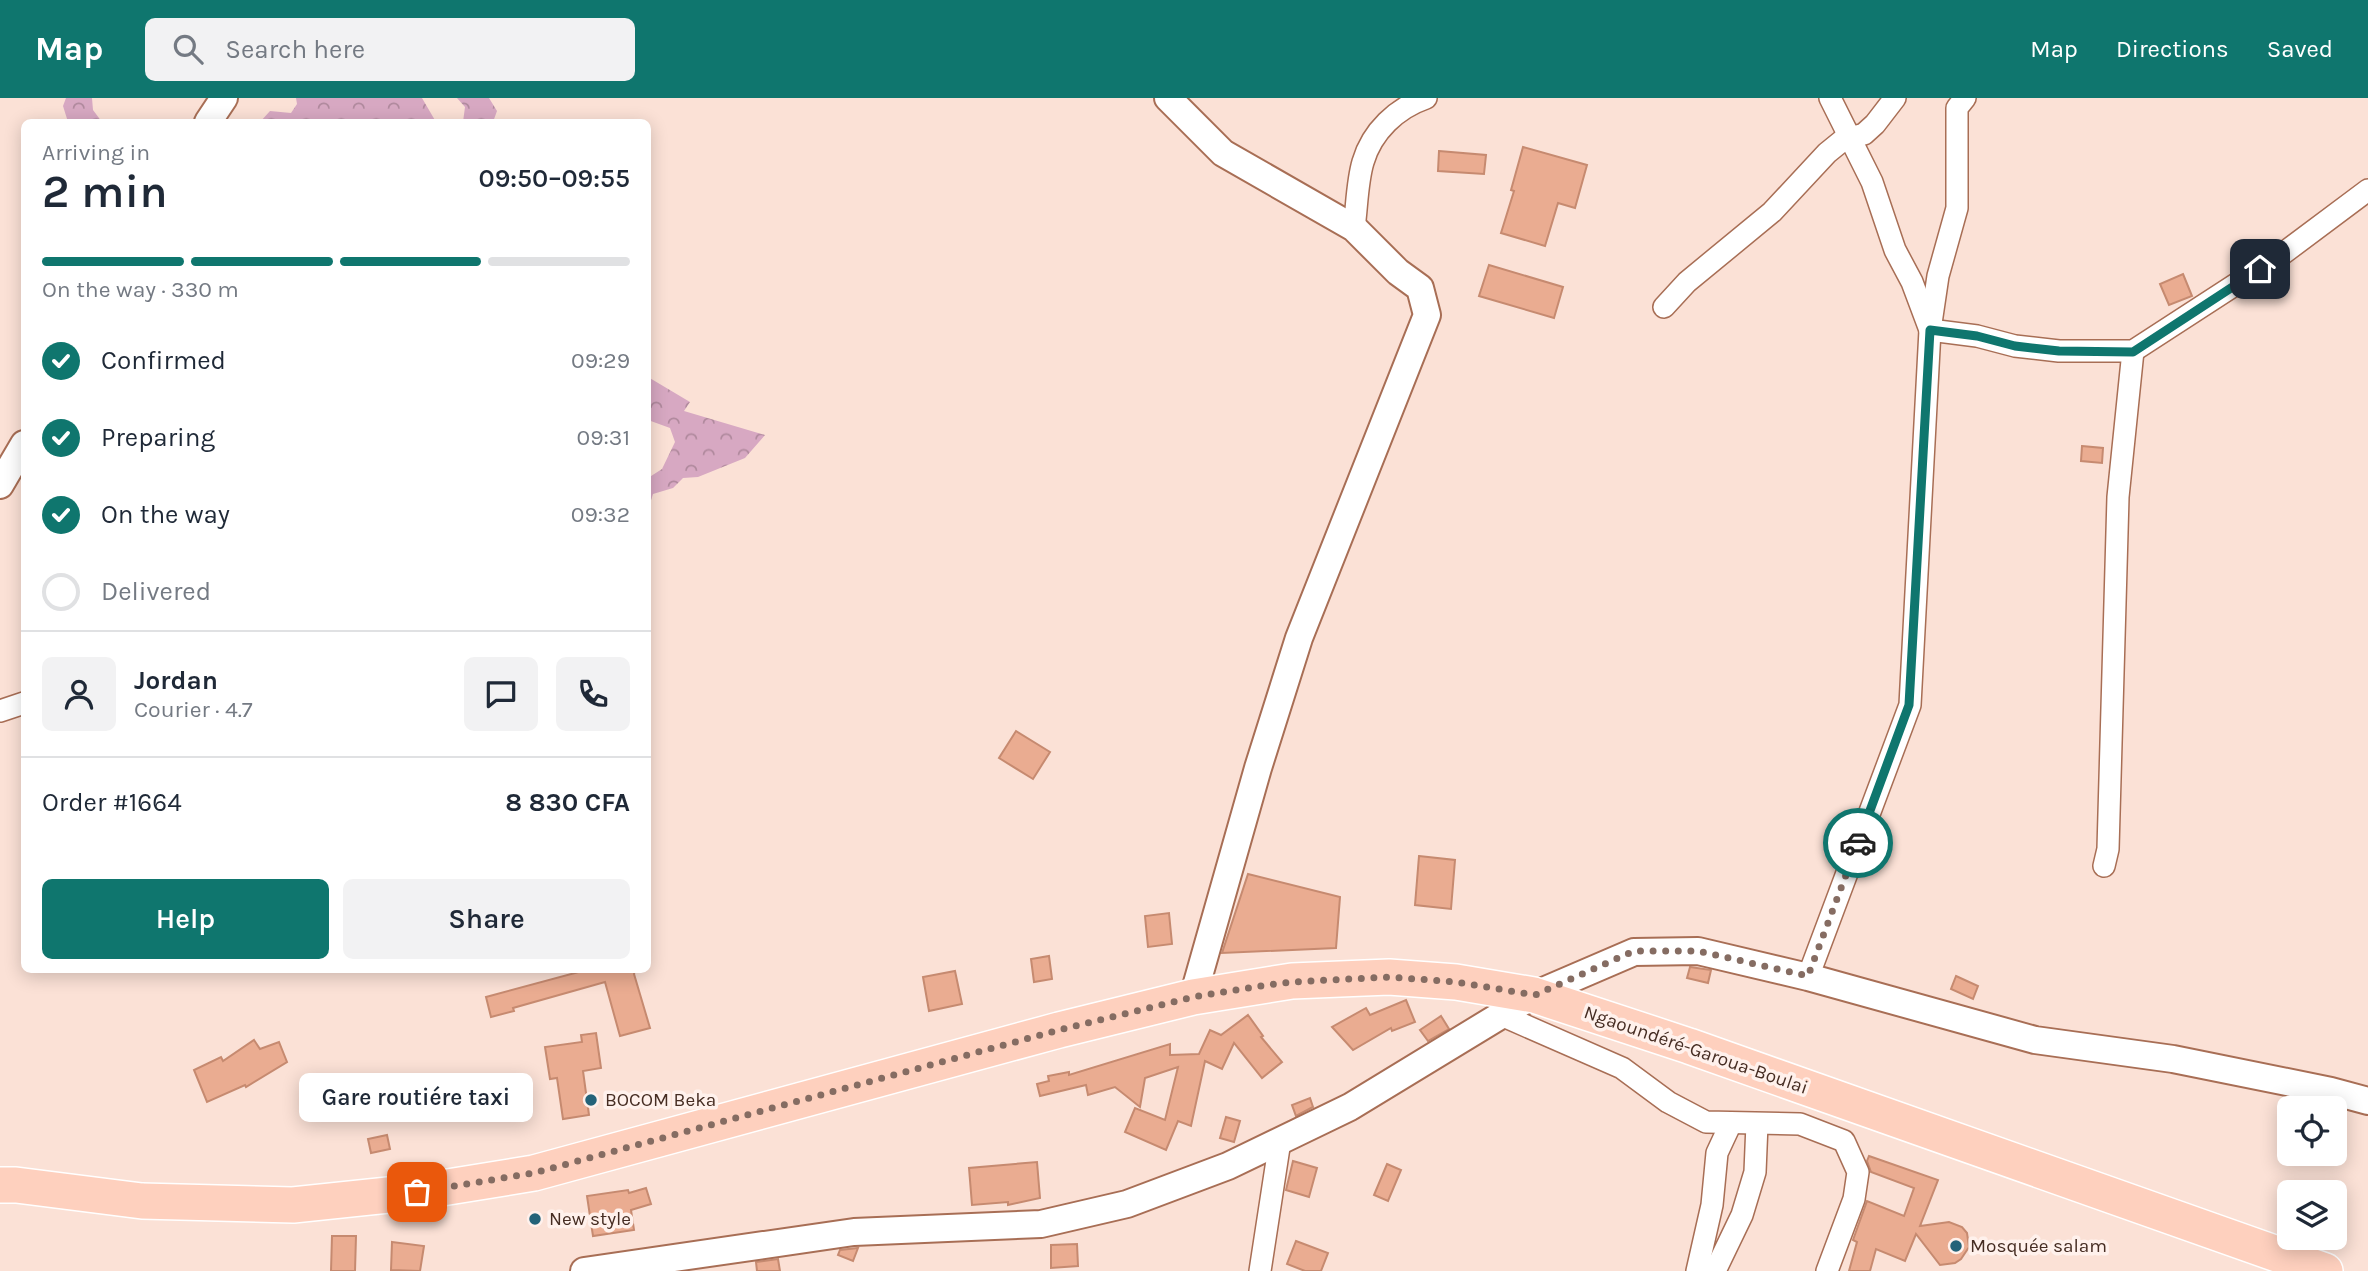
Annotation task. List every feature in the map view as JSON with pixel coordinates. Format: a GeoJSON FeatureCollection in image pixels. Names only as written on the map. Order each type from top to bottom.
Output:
{"type":"FeatureCollection","features":[{"type":"Feature","properties":{"kind":"highway","name":"Ngaoundéré-Garoua-Boulai"},"geometry":{"type":"LineString","coordinates":[[5,1183],[142,1201],[293,1205],[417,1192],[534,1173],[1046,1034],[1193,997],[1292,982],[1389,977],[1456,982],[1535,995],[1689,1046],[2325,1271]]}},
{"type":"Feature","properties":{"kind":"street"},"geometry":{"type":"LineString","coordinates":[[210,119],[224,98]]}},
{"type":"Feature","properties":{"kind":"street"},"geometry":{"type":"LineString","coordinates":[[1168,98],[1223,153],[1354,228],[1398,272],[1420,288],[1427,315],[1299,638],[1270,726],[1193,997]]}},
{"type":"Feature","properties":{"kind":"street"},"geometry":{"type":"LineString","coordinates":[[1354,228],[1363,162],[1380,127],[1409,104],[1426,98]]}},
{"type":"Feature","properties":{"kind":"street"},"geometry":{"type":"LineString","coordinates":[[1830,98],[1872,182],[1895,250],[1912,282],[1930,330]]}},
{"type":"Feature","properties":{"kind":"street"},"geometry":{"type":"LineString","coordinates":[[1664,307],[1687,282],[1777,207],[1827,153],[1843,140],[1864,134],[1895,98]]}},
{"type":"Feature","properties":{"kind":"street"},"geometry":{"type":"LineString","coordinates":[[1808,976],[1909,705],[1930,330],[1938,276],[1957,208],[1960,100]]}},
{"type":"Feature","properties":{"kind":"street"},"geometry":{"type":"LineString","coordinates":[[1930,330],[1977,336],[2015,346],[2059,351],[2133,352],[2281,255],[2368,190]]}},
{"type":"Feature","properties":{"kind":"street"},"geometry":{"type":"LineString","coordinates":[[2104,866],[2109,836],[2118,497],[2133,352]]}},
{"type":"Feature","properties":{"kind":"street"},"geometry":{"type":"LineString","coordinates":[[0,485],[21,448]]}},
{"type":"Feature","properties":{"kind":"street"},"geometry":{"type":"LineString","coordinates":[[0,711],[21,704]]}},
{"type":"Feature","properties":{"kind":"street"},"geometry":{"type":"LineString","coordinates":[[584,1271],[853,1232],[1041,1224],[1127,1204],[1228,1166],[1350,1107],[1535,995],[1634,951],[1698,951],[1808,976],[2035,1040],[2172,1059],[2368,1101]]}},
{"type":"Feature","properties":{"kind":"street"},"geometry":{"type":"LineString","coordinates":[[1501,1015],[1622,1068],[1668,1102],[1706,1122],[1800,1124],[1844,1141],[1858,1172],[1854,1199],[1827,1271]]}},
{"type":"Feature","properties":{"kind":"street"},"geometry":{"type":"LineString","coordinates":[[1697,1271],[1712,1205],[1717,1153],[1731,1123]]}},
{"type":"Feature","properties":{"kind":"street"},"geometry":{"type":"LineString","coordinates":[[1715,1271],[1742,1214],[1755,1172],[1757,1124]]}},
{"type":"Feature","properties":{"kind":"street"},"geometry":{"type":"LineString","coordinates":[[1260,1271],[1280,1141]]}},
{"type":"Feature","properties":{"kind":"green space"},"geometry":{"type":"Polygon","coordinates":[[[66,98],[92,98],[93,110],[100,119],[67,119],[63,106],[66,98]]]}},
{"type":"Feature","properties":{"kind":"green space"},"geometry":{"type":"Polygon","coordinates":[[[296,98],[422,98],[434,119],[263,119],[270,111],[291,113],[297,104],[296,98]]]}},
{"type":"Feature","properties":{"kind":"green space"},"geometry":{"type":"Polygon","coordinates":[[[457,98],[489,98],[497,111],[494,119],[463,119],[465,107],[457,98]]]}},
{"type":"Feature","properties":{"kind":"green space"},"geometry":{"type":"Polygon","coordinates":[[[651,379],[690,402],[684,411],[765,435],[745,458],[698,477],[683,478],[673,488],[653,494],[651,500],[651,476],[662,469],[675,442],[670,428],[651,421],[651,379]]]}},
{"type":"Feature","properties":{"kind":"building"},"geometry":{"type":"Polygon","coordinates":[[[1523,147],[1587,165],[1575,208],[1558,203],[1545,246],[1501,233],[1514,191],[1511,190],[1523,147]]]}},
{"type":"Feature","properties":{"kind":"building"},"geometry":{"type":"Polygon","coordinates":[[[1439,151],[1486,155],[1484,174],[1438,171],[1439,151]]]}},
{"type":"Feature","properties":{"kind":"building"},"geometry":{"type":"Polygon","coordinates":[[[1489,265],[1563,287],[1554,318],[1479,296],[1489,265]]]}},
{"type":"Feature","properties":{"kind":"building"},"geometry":{"type":"Polygon","coordinates":[[[2183,274],[2192,296],[2169,305],[2160,284],[2183,274]]]}},
{"type":"Feature","properties":{"kind":"building"},"geometry":{"type":"Polygon","coordinates":[[[2082,446],[2103,448],[2102,463],[2081,461],[2082,446]]]}},
{"type":"Feature","properties":{"kind":"building"},"geometry":{"type":"Polygon","coordinates":[[[1016,731],[1050,752],[1033,779],[999,758],[1016,731]]]}},
{"type":"Feature","properties":{"kind":"building"},"geometry":{"type":"Polygon","coordinates":[[[1419,856],[1455,860],[1451,909],[1415,905],[1419,856]]]}},
{"type":"Feature","properties":{"kind":"building"},"geometry":{"type":"Polygon","coordinates":[[[1248,874],[1340,897],[1336,948],[1222,953],[1248,874]]]}},
{"type":"Feature","properties":{"kind":"building"},"geometry":{"type":"Polygon","coordinates":[[[1169,913],[1172,944],[1148,947],[1145,916],[1169,913]]]}},
{"type":"Feature","properties":{"kind":"building"},"geometry":{"type":"Polygon","coordinates":[[[1049,956],[1052,979],[1034,982],[1031,959],[1049,956]]]}},
{"type":"Feature","properties":{"kind":"building"},"geometry":{"type":"Polygon","coordinates":[[[1690,967],[1711,970],[1708,983],[1687,978],[1690,967]]]}},
{"type":"Feature","properties":{"kind":"building"},"geometry":{"type":"Polygon","coordinates":[[[955,971],[962,1004],[929,1011],[923,977],[955,971]]]}},
{"type":"Feature","properties":{"kind":"building"},"geometry":{"type":"Polygon","coordinates":[[[575,973],[634,973],[650,1028],[620,1036],[605,982],[513,1008],[514,1011],[491,1017],[486,997],[575,973]]]}},
{"type":"Feature","properties":{"kind":"building"},"geometry":{"type":"Polygon","coordinates":[[[1956,976],[1978,986],[1973,999],[1951,989],[1956,976]]]}},
{"type":"Feature","properties":{"kind":"building"},"geometry":{"type":"Polygon","coordinates":[[[1406,1000],[1415,1022],[1392,1031],[1391,1028],[1353,1050],[1332,1027],[1366,1008],[1370,1015],[1406,1000]]]}},
{"type":"Feature","properties":{"kind":"building"},"geometry":{"type":"Polygon","coordinates":[[[1248,1015],[1263,1036],[1261,1037],[1282,1062],[1262,1078],[1234,1043],[1222,1069],[1205,1061],[1191,1126],[1178,1121],[1166,1150],[1125,1132],[1135,1108],[1165,1120],[1178,1067],[1145,1078],[1140,1107],[1115,1087],[1088,1095],[1086,1085],[1040,1096],[1037,1084],[1049,1081],[1048,1076],[1069,1072],[1069,1075],[1170,1044],[1170,1055],[1199,1054],[1210,1030],[1221,1035],[1248,1015]]]}},
{"type":"Feature","properties":{"kind":"building"},"geometry":{"type":"Polygon","coordinates":[[[1441,1016],[1449,1029],[1428,1041],[1420,1030],[1441,1016]]]}},
{"type":"Feature","properties":{"kind":"building"},"geometry":{"type":"Polygon","coordinates":[[[596,1033],[601,1068],[583,1071],[589,1115],[563,1119],[557,1078],[550,1079],[545,1047],[582,1042],[581,1035],[596,1033]]]}},
{"type":"Feature","properties":{"kind":"building"},"geometry":{"type":"Polygon","coordinates":[[[254,1040],[260,1049],[279,1042],[287,1062],[246,1087],[245,1085],[207,1102],[194,1070],[221,1057],[223,1061],[254,1040]]]}},
{"type":"Feature","properties":{"kind":"building"},"geometry":{"type":"Polygon","coordinates":[[[355,1090],[359,1103],[342,1108],[338,1095],[355,1090]]]}},
{"type":"Feature","properties":{"kind":"building"},"geometry":{"type":"Polygon","coordinates":[[[1310,1098],[1313,1107],[1296,1116],[1292,1105],[1310,1098]]]}},
{"type":"Feature","properties":{"kind":"building"},"geometry":{"type":"Polygon","coordinates":[[[1226,1117],[1240,1121],[1234,1142],[1220,1138],[1226,1117]]]}},
{"type":"Feature","properties":{"kind":"building"},"geometry":{"type":"Polygon","coordinates":[[[387,1135],[390,1149],[371,1153],[368,1139],[387,1135]]]}},
{"type":"Feature","properties":{"kind":"building"},"geometry":{"type":"Polygon","coordinates":[[[1869,1156],[1938,1180],[1920,1226],[1949,1222],[1962,1227],[1967,1233],[1969,1247],[1961,1259],[1955,1263],[1940,1265],[1916,1234],[1905,1261],[1876,1249],[1870,1271],[1849,1271],[1857,1242],[1853,1240],[1867,1201],[1904,1216],[1914,1188],[1871,1172],[1867,1161],[1869,1156]]]}},
{"type":"Feature","properties":{"kind":"building"},"geometry":{"type":"Polygon","coordinates":[[[1293,1161],[1317,1168],[1309,1197],[1286,1190],[1293,1161]]]}},
{"type":"Feature","properties":{"kind":"building"},"geometry":{"type":"Polygon","coordinates":[[[1037,1162],[1040,1198],[1008,1205],[1008,1202],[972,1205],[969,1168],[1037,1162]]]}},
{"type":"Feature","properties":{"kind":"building"},"geometry":{"type":"Polygon","coordinates":[[[1387,1164],[1401,1170],[1388,1201],[1374,1195],[1387,1164]]]}},
{"type":"Feature","properties":{"kind":"building"},"geometry":{"type":"Polygon","coordinates":[[[646,1188],[651,1204],[631,1210],[634,1230],[593,1236],[587,1196],[628,1190],[629,1193],[646,1188]]]}},
{"type":"Feature","properties":{"kind":"building"},"geometry":{"type":"Polygon","coordinates":[[[332,1236],[356,1236],[355,1271],[331,1271],[332,1236]]]}},
{"type":"Feature","properties":{"kind":"building"},"geometry":{"type":"Polygon","coordinates":[[[1296,1241],[1328,1253],[1321,1271],[1305,1271],[1287,1264],[1296,1241]]]}},
{"type":"Feature","properties":{"kind":"building"},"geometry":{"type":"Polygon","coordinates":[[[392,1242],[424,1246],[420,1271],[391,1270],[392,1242]]]}},
{"type":"Feature","properties":{"kind":"building"},"geometry":{"type":"Polygon","coordinates":[[[1077,1244],[1078,1266],[1051,1268],[1051,1245],[1077,1244]]]}},
{"type":"Feature","properties":{"kind":"building"},"geometry":{"type":"Polygon","coordinates":[[[858,1248],[853,1261],[838,1255],[840,1250],[858,1248]]]}},
{"type":"Feature","properties":{"kind":"building"},"geometry":{"type":"Polygon","coordinates":[[[778,1259],[780,1271],[757,1271],[756,1262],[778,1259]]]}},
{"type":"Feature","properties":{"kind":"way so far"},"geometry":{"type":"LineString","coordinates":[[417,1192],[534,1173],[1059,1030],[1193,997],[1267,985],[1389,977],[1456,982],[1535,995],[1634,951],[1698,951],[1808,976],[1858,843]]}},
{"type":"Feature","properties":{"kind":"place","name":"BOCOM Beka"},"geometry":{"type":"Point","coordinates":[591,1100]}},
{"type":"Feature","properties":{"kind":"place","name":"Gare routiére taxi"},"geometry":{"type":"Point","coordinates":[417,1192]}},
{"type":"Feature","properties":{"kind":"place","name":"New style"},"geometry":{"type":"Point","coordinates":[535,1219]}},
{"type":"Feature","properties":{"kind":"place","name":"Mosquée salam"},"geometry":{"type":"Point","coordinates":[1956,1246]}},
{"type":"Feature","properties":{"kind":"route"},"geometry":{"type":"LineString","coordinates":[[1858,843],[1909,705],[1930,330],[1977,336],[2015,346],[2059,351],[2133,352],[2260,269]]}}]}
